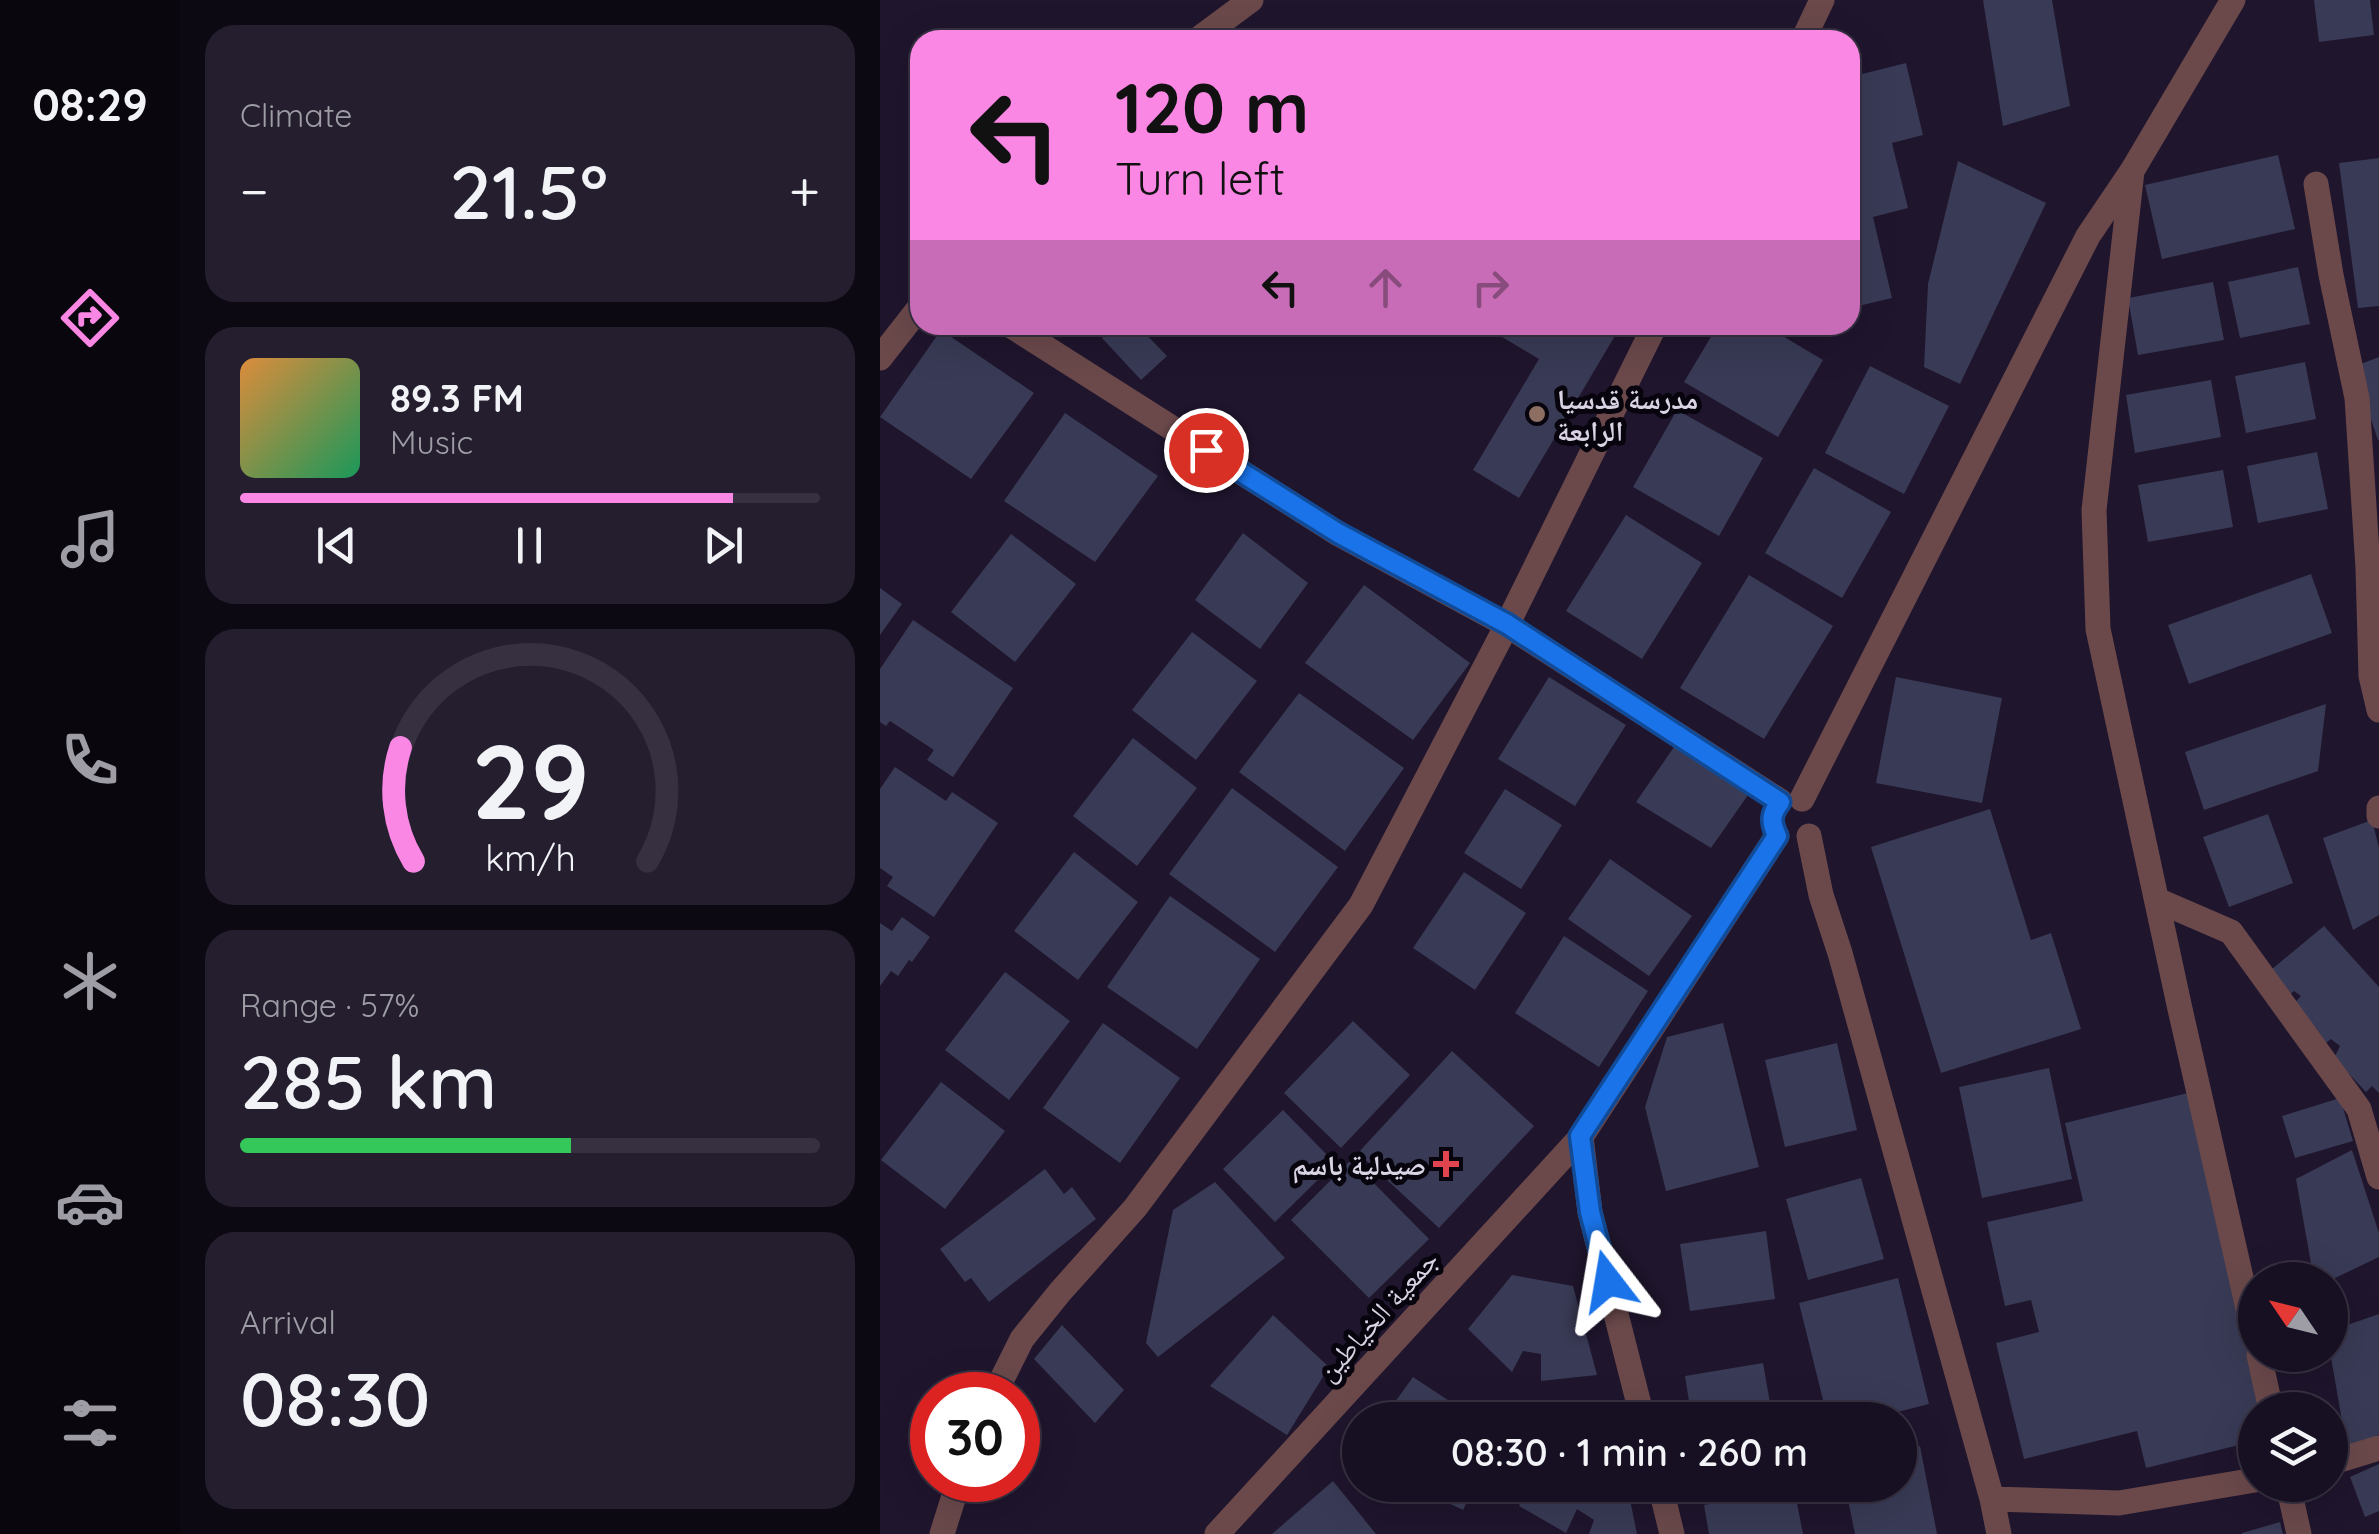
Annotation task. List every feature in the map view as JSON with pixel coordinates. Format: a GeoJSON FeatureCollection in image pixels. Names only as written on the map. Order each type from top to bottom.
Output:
{"type":"FeatureCollection","features":[{"type":"Feature","properties":{"kind":"street"},"geometry":{"type":"LineString","coordinates":[[1210,30],[1251,0]]}},
{"type":"Feature","properties":{"kind":"street"},"geometry":{"type":"LineString","coordinates":[[1808,30],[1822,0]]}},
{"type":"Feature","properties":{"kind":"street"},"geometry":{"type":"LineString","coordinates":[[1026,335],[1338,533],[1507,624],[1791,800],[1813,809],[1816,824],[1809,836],[1793,842],[1777,836],[1772,812],[1791,800],[2088,236],[2132,171],[2233,0]]}},
{"type":"Feature","properties":{"kind":"street"},"geometry":{"type":"LineString","coordinates":[[2132,171],[2094,510],[2098,629],[2238,1264]]}},
{"type":"Feature","properties":{"kind":"street"},"geometry":{"type":"LineString","coordinates":[[2316,184],[2357,398],[2372,676],[2379,710]]}},
{"type":"Feature","properties":{"kind":"street"},"geometry":{"type":"LineString","coordinates":[[880,358],[910,319]]}},
{"type":"Feature","properties":{"kind":"street"},"geometry":{"type":"LineString","coordinates":[[1006,1372],[1022,1339],[1134,1208],[1361,905],[1507,624],[1650,335]]}},
{"type":"Feature","properties":{"kind":"street"},"geometry":{"type":"LineString","coordinates":[[2379,808],[2379,816]]}},
{"type":"Feature","properties":{"kind":"street","name":"جمعية الخياطين"},"geometry":{"type":"LineString","coordinates":[[1217,1534],[1580,1136],[1777,836]]}},
{"type":"Feature","properties":{"kind":"street"},"geometry":{"type":"LineString","coordinates":[[1809,836],[1822,895],[1992,1499],[1998,1534]]}},
{"type":"Feature","properties":{"kind":"street"},"geometry":{"type":"LineString","coordinates":[[2157,900],[2231,932],[2359,1110],[2379,1178]]}},
{"type":"Feature","properties":{"kind":"street"},"geometry":{"type":"LineString","coordinates":[[1580,1136],[1590,1212],[1638,1402]]}},
{"type":"Feature","properties":{"kind":"street"},"geometry":{"type":"LineString","coordinates":[[2348,1457],[2379,1448]]}},
{"type":"Feature","properties":{"kind":"street"},"geometry":{"type":"LineString","coordinates":[[1992,1499],[2120,1503],[2238,1483]]}},
{"type":"Feature","properties":{"kind":"street"},"geometry":{"type":"LineString","coordinates":[[942,1534],[953,1502]]}},
{"type":"Feature","properties":{"kind":"street"},"geometry":{"type":"LineString","coordinates":[[1664,1502],[1672,1534]]}},
{"type":"Feature","properties":{"kind":"street"},"geometry":{"type":"LineString","coordinates":[[2292,1502],[2299,1534]]}},
{"type":"Feature","properties":{"kind":"building"},"geometry":{"type":"Polygon","coordinates":[[[1983,0],[2052,0],[2070,106],[2003,126],[1983,0]]]}},
{"type":"Feature","properties":{"kind":"building"},"geometry":{"type":"Polygon","coordinates":[[[2314,0],[2370,0],[2374,35],[2319,42],[2314,0]]]}},
{"type":"Feature","properties":{"kind":"building"},"geometry":{"type":"Polygon","coordinates":[[[1906,63],[1923,135],[1892,143],[1908,208],[1873,217],[1892,298],[1860,306],[1860,74],[1906,63]]]}},
{"type":"Feature","properties":{"kind":"building"},"geometry":{"type":"Polygon","coordinates":[[[2278,155],[2295,229],[2162,259],[2145,185],[2278,155]]]}},
{"type":"Feature","properties":{"kind":"building"},"geometry":{"type":"Polygon","coordinates":[[[2379,158],[2379,306],[2358,308],[2339,163],[2379,158]]]}},
{"type":"Feature","properties":{"kind":"building"},"geometry":{"type":"Polygon","coordinates":[[[1958,161],[2046,203],[1960,384],[1924,367],[1928,284],[1958,161]]]}},
{"type":"Feature","properties":{"kind":"building"},"geometry":{"type":"Polygon","coordinates":[[[2298,267],[2310,324],[2240,338],[2228,282],[2298,267]]]}},
{"type":"Feature","properties":{"kind":"building"},"geometry":{"type":"Polygon","coordinates":[[[2213,282],[2224,340],[2138,355],[2128,298],[2213,282]]]}},
{"type":"Feature","properties":{"kind":"building"},"geometry":{"type":"Polygon","coordinates":[[[937,335],[948,335],[1034,393],[971,479],[880,417],[937,335]]]}},
{"type":"Feature","properties":{"kind":"building"},"geometry":{"type":"Polygon","coordinates":[[[1147,335],[1167,356],[1141,380],[1102,338],[1147,335]]]}},
{"type":"Feature","properties":{"kind":"building","name":"مدرسة قدسيا الرابعة"},"geometry":{"type":"Polygon","coordinates":[[[1499,335],[1615,335],[1519,498],[1473,470],[1539,359],[1499,335]]]}},
{"type":"Feature","properties":{"kind":"building"},"geometry":{"type":"Polygon","coordinates":[[[1712,335],[1781,335],[1823,360],[1778,437],[1684,382],[1712,335]]]}},
{"type":"Feature","properties":{"kind":"building"},"geometry":{"type":"Polygon","coordinates":[[[2379,357],[2379,440],[2378,440],[2353,367],[2379,357]]]}},
{"type":"Feature","properties":{"kind":"building"},"geometry":{"type":"Polygon","coordinates":[[[2305,362],[2316,419],[2246,433],[2235,376],[2305,362]]]}},
{"type":"Feature","properties":{"kind":"building"},"geometry":{"type":"Polygon","coordinates":[[[1870,366],[1949,406],[1904,494],[1825,453],[1870,366]]]}},
{"type":"Feature","properties":{"kind":"building"},"geometry":{"type":"Polygon","coordinates":[[[2211,380],[2221,437],[2135,453],[2126,395],[2211,380]]]}},
{"type":"Feature","properties":{"kind":"building"},"geometry":{"type":"Polygon","coordinates":[[[1677,410],[1763,458],[1719,536],[1633,487],[1677,410]]]}},
{"type":"Feature","properties":{"kind":"building"},"geometry":{"type":"Polygon","coordinates":[[[1065,413],[1158,476],[1095,562],[1004,501],[1065,413]]]}},
{"type":"Feature","properties":{"kind":"building"},"geometry":{"type":"Polygon","coordinates":[[[2317,452],[2328,509],[2258,523],[2247,466],[2317,452]]]}},
{"type":"Feature","properties":{"kind":"building"},"geometry":{"type":"Polygon","coordinates":[[[1814,468],[1891,512],[1842,598],[1765,553],[1814,468]]]}},
{"type":"Feature","properties":{"kind":"building"},"geometry":{"type":"Polygon","coordinates":[[[2223,470],[2233,527],[2148,542],[2138,485],[2223,470]]]}},
{"type":"Feature","properties":{"kind":"building"},"geometry":{"type":"Polygon","coordinates":[[[1626,515],[1702,563],[1642,659],[1566,611],[1626,515]]]}},
{"type":"Feature","properties":{"kind":"building"},"geometry":{"type":"Polygon","coordinates":[[[1243,533],[1308,583],[1260,649],[1195,600],[1243,533]]]}},
{"type":"Feature","properties":{"kind":"building"},"geometry":{"type":"Polygon","coordinates":[[[1011,534],[1076,584],[1015,662],[951,612],[1011,534]]]}},
{"type":"Feature","properties":{"kind":"building"},"geometry":{"type":"Polygon","coordinates":[[[2311,574],[2332,633],[2189,684],[2168,625],[2311,574]]]}},
{"type":"Feature","properties":{"kind":"building"},"geometry":{"type":"Polygon","coordinates":[[[1749,575],[1833,626],[1764,739],[1680,688],[1749,575]]]}},
{"type":"Feature","properties":{"kind":"building"},"geometry":{"type":"Polygon","coordinates":[[[1364,585],[1470,663],[1413,740],[1305,663],[1364,585]]]}},
{"type":"Feature","properties":{"kind":"building"},"geometry":{"type":"Polygon","coordinates":[[[880,588],[902,604],[880,635],[880,588]]]}},
{"type":"Feature","properties":{"kind":"building"},"geometry":{"type":"Polygon","coordinates":[[[913,620],[1013,688],[953,777],[927,760],[934,750],[890,721],[886,726],[880,722],[880,669],[913,620]]]}},
{"type":"Feature","properties":{"kind":"building"},"geometry":{"type":"Polygon","coordinates":[[[1192,632],[1257,681],[1196,760],[1132,710],[1192,632]]]}},
{"type":"Feature","properties":{"kind":"building"},"geometry":{"type":"Polygon","coordinates":[[[1549,677],[1626,725],[1575,806],[1498,759],[1549,677]]]}},
{"type":"Feature","properties":{"kind":"building"},"geometry":{"type":"Polygon","coordinates":[[[1896,677],[2002,698],[1982,803],[1876,783],[1896,677]]]}},
{"type":"Feature","properties":{"kind":"building"},"geometry":{"type":"Polygon","coordinates":[[[1299,693],[1404,768],[1345,851],[1239,772],[1299,693]]]}},
{"type":"Feature","properties":{"kind":"building"},"geometry":{"type":"Polygon","coordinates":[[[2326,704],[2318,771],[2204,810],[2185,752],[2326,704]]]}},
{"type":"Feature","properties":{"kind":"building"},"geometry":{"type":"Polygon","coordinates":[[[1133,738],[1197,788],[1137,866],[1073,816],[1133,738]]]}},
{"type":"Feature","properties":{"kind":"building"},"geometry":{"type":"Polygon","coordinates":[[[1676,744],[1748,795],[1711,848],[1636,802],[1676,744]]]}},
{"type":"Feature","properties":{"kind":"building"},"geometry":{"type":"Polygon","coordinates":[[[895,767],[946,801],[952,792],[998,823],[934,917],[887,886],[893,877],[880,868],[880,789],[895,767]]]}},
{"type":"Feature","properties":{"kind":"building"},"geometry":{"type":"Polygon","coordinates":[[[1232,788],[1338,867],[1275,952],[1169,874],[1232,788]]]}},
{"type":"Feature","properties":{"kind":"building"},"geometry":{"type":"Polygon","coordinates":[[[1505,789],[1562,825],[1521,889],[1464,853],[1505,789]]]}},
{"type":"Feature","properties":{"kind":"building"},"geometry":{"type":"Polygon","coordinates":[[[1990,809],[2031,940],[2051,933],[2081,1029],[1941,1073],[1871,847],[1990,809]]]}},
{"type":"Feature","properties":{"kind":"building"},"geometry":{"type":"Polygon","coordinates":[[[2268,814],[2293,883],[2229,907],[2203,837],[2268,814]]]}},
{"type":"Feature","properties":{"kind":"building"},"geometry":{"type":"Polygon","coordinates":[[[2372,820],[2379,848],[2379,915],[2353,930],[2323,838],[2372,820]]]}},
{"type":"Feature","properties":{"kind":"building"},"geometry":{"type":"Polygon","coordinates":[[[1074,852],[1138,902],[1078,980],[1014,931],[1074,852]]]}},
{"type":"Feature","properties":{"kind":"building"},"geometry":{"type":"Polygon","coordinates":[[[1610,859],[1692,916],[1649,976],[1568,919],[1610,859]]]}},
{"type":"Feature","properties":{"kind":"building"},"geometry":{"type":"Polygon","coordinates":[[[1464,872],[1526,913],[1475,990],[1413,948],[1464,872]]]}},
{"type":"Feature","properties":{"kind":"building"},"geometry":{"type":"Polygon","coordinates":[[[1170,896],[1260,959],[1197,1049],[1107,987],[1170,896]]]}},
{"type":"Feature","properties":{"kind":"building"},"geometry":{"type":"Polygon","coordinates":[[[902,917],[930,937],[898,976],[891,971],[880,986],[880,923],[892,931],[902,917]]]}},
{"type":"Feature","properties":{"kind":"building"},"geometry":{"type":"Polygon","coordinates":[[[2324,926],[2379,987],[2379,1093],[2372,1086],[2366,1092],[2334,1058],[2340,1046],[2331,1039],[2322,1046],[2288,1010],[2301,996],[2294,991],[2282,1001],[2260,979],[2324,926]]]}},
{"type":"Feature","properties":{"kind":"building"},"geometry":{"type":"Polygon","coordinates":[[[1564,936],[1648,991],[1599,1067],[1515,1013],[1564,936]]]}},
{"type":"Feature","properties":{"kind":"building"},"geometry":{"type":"Polygon","coordinates":[[[1005,972],[1070,1021],[1009,1100],[945,1050],[1005,972]]]}},
{"type":"Feature","properties":{"kind":"building"},"geometry":{"type":"Polygon","coordinates":[[[1353,1021],[1410,1075],[1341,1148],[1284,1093],[1353,1021]]]}},
{"type":"Feature","properties":{"kind":"building"},"geometry":{"type":"Polygon","coordinates":[[[1103,1023],[1180,1078],[1120,1163],[1043,1108],[1103,1023]]]}},
{"type":"Feature","properties":{"kind":"building"},"geometry":{"type":"Polygon","coordinates":[[[1723,1023],[1759,1167],[1666,1191],[1645,1107],[1667,1037],[1723,1023]]]}},
{"type":"Feature","properties":{"kind":"building"},"geometry":{"type":"Polygon","coordinates":[[[1837,1043],[1857,1130],[1785,1147],[1765,1060],[1837,1043]]]}},
{"type":"Feature","properties":{"kind":"building"},"geometry":{"type":"Polygon","coordinates":[[[1452,1051],[1534,1126],[1439,1228],[1358,1153],[1452,1051]]]}},
{"type":"Feature","properties":{"kind":"building"},"geometry":{"type":"Polygon","coordinates":[[[2049,1068],[2072,1179],[1982,1198],[1959,1087],[2049,1068]]]}},
{"type":"Feature","properties":{"kind":"building"},"geometry":{"type":"Polygon","coordinates":[[[941,1082],[1005,1131],[945,1209],[881,1160],[941,1082]]]}},
{"type":"Feature","properties":{"kind":"building"},"geometry":{"type":"Polygon","coordinates":[[[2188,1093],[2238,1312],[2238,1372],[2253,1372],[2258,1392],[2238,1392],[2238,1445],[2146,1468],[2137,1431],[2024,1459],[1996,1343],[2039,1332],[2031,1300],[2005,1306],[1987,1222],[2083,1201],[2065,1123],[2188,1093]]]}},
{"type":"Feature","properties":{"kind":"building"},"geometry":{"type":"Polygon","coordinates":[[[2340,1098],[2353,1141],[2295,1158],[2282,1116],[2340,1098]]]}},
{"type":"Feature","properties":{"kind":"building"},"geometry":{"type":"Polygon","coordinates":[[[1283,1110],[1335,1163],[1275,1222],[1223,1169],[1283,1110]]]}},
{"type":"Feature","properties":{"kind":"building"},"geometry":{"type":"Polygon","coordinates":[[[2352,1150],[2379,1233],[2379,1257],[2348,1272],[2348,1262],[2311,1262],[2296,1179],[2352,1150]]]}},
{"type":"Feature","properties":{"kind":"building"},"geometry":{"type":"Polygon","coordinates":[[[1351,1160],[1429,1239],[1369,1298],[1291,1220],[1351,1160]]]}},
{"type":"Feature","properties":{"kind":"building"},"geometry":{"type":"Polygon","coordinates":[[[1045,1169],[1064,1194],[1072,1187],[1096,1219],[989,1302],[971,1278],[965,1282],[940,1249],[1045,1169]]]}},
{"type":"Feature","properties":{"kind":"building"},"geometry":{"type":"Polygon","coordinates":[[[1861,1178],[1884,1259],[1808,1280],[1786,1199],[1861,1178]]]}},
{"type":"Feature","properties":{"kind":"building"},"geometry":{"type":"Polygon","coordinates":[[[1215,1182],[1285,1258],[1158,1357],[1146,1343],[1173,1210],[1215,1182]]]}},
{"type":"Feature","properties":{"kind":"building"},"geometry":{"type":"Polygon","coordinates":[[[1766,1231],[1775,1299],[1690,1311],[1680,1244],[1766,1231]]]}},
{"type":"Feature","properties":{"kind":"building"},"geometry":{"type":"Polygon","coordinates":[[[1512,1275],[1573,1286],[1597,1375],[1541,1381],[1541,1354],[1523,1351],[1512,1372],[1468,1329],[1512,1275]]]}},
{"type":"Feature","properties":{"kind":"building"},"geometry":{"type":"Polygon","coordinates":[[[1898,1278],[1929,1404],[1917,1407],[1917,1402],[1824,1402],[1799,1303],[1898,1278]]]}},
{"type":"Feature","properties":{"kind":"building"},"geometry":{"type":"Polygon","coordinates":[[[2379,1314],[2379,1435],[2348,1449],[2348,1392],[2337,1392],[2334,1372],[2348,1372],[2348,1325],[2379,1314]]]}},
{"type":"Feature","properties":{"kind":"building"},"geometry":{"type":"Polygon","coordinates":[[[1273,1315],[1329,1367],[1287,1435],[1210,1386],[1273,1315]]]}},
{"type":"Feature","properties":{"kind":"building"},"geometry":{"type":"Polygon","coordinates":[[[1062,1325],[1124,1390],[1095,1423],[1034,1359],[1062,1325]]]}},
{"type":"Feature","properties":{"kind":"building"},"geometry":{"type":"Polygon","coordinates":[[[1763,1363],[1770,1402],[1689,1402],[1685,1376],[1763,1363]]]}},
{"type":"Feature","properties":{"kind":"building"},"geometry":{"type":"Polygon","coordinates":[[[1413,1377],[1451,1402],[1395,1402],[1413,1377]]]}},
{"type":"Feature","properties":{"kind":"building"},"geometry":{"type":"Polygon","coordinates":[[[1920,1446],[1937,1534],[1855,1534],[1848,1502],[1917,1502],[1920,1446]]]}},
{"type":"Feature","properties":{"kind":"building"},"geometry":{"type":"Polygon","coordinates":[[[2379,1464],[2379,1511],[2365,1517],[2350,1477],[2379,1464]]]}},
{"type":"Feature","properties":{"kind":"building"},"geometry":{"type":"Polygon","coordinates":[[[1333,1481],[1342,1492],[1342,1502],[1350,1502],[1376,1534],[1272,1534],[1333,1481]]]}},
{"type":"Feature","properties":{"kind":"building"},"geometry":{"type":"Polygon","coordinates":[[[1447,1502],[1467,1502],[1463,1510],[1447,1502]]]}},
{"type":"Feature","properties":{"kind":"building"},"geometry":{"type":"Polygon","coordinates":[[[1521,1502],[1630,1502],[1637,1534],[1589,1534],[1594,1520],[1577,1509],[1566,1533],[1519,1506],[1521,1502]]]}},
{"type":"Feature","properties":{"kind":"building"},"geometry":{"type":"Polygon","coordinates":[[[1797,1502],[1803,1534],[1709,1534],[1704,1505],[1797,1502]]]}},
{"type":"Feature","properties":{"kind":"building"},"geometry":{"type":"Polygon","coordinates":[[[2280,1522],[2283,1534],[2242,1534],[2242,1533],[2280,1522]]]}},
{"type":"Feature","properties":{"kind":"place","name":"مدرسة قدسيا الرابعة"},"geometry":{"type":"Point","coordinates":[1537,414]}},
{"type":"Feature","properties":{"kind":"place","name":"صيدلية باسم"},"geometry":{"type":"Point","coordinates":[1446,1164]}},
{"type":"Feature","properties":{"kind":"route"},"geometry":{"type":"LineString","coordinates":[[1206,450],[1338,533],[1507,624],[1780,802],[1772,812],[1777,836],[1580,1136],[1590,1212],[1608,1281]]}}]}
